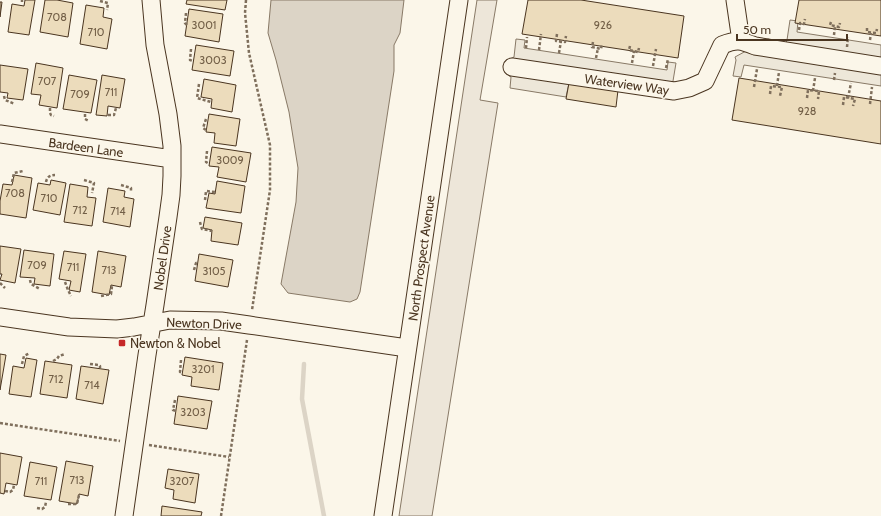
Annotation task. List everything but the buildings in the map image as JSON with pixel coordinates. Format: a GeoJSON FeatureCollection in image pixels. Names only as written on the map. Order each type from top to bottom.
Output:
{"type":"FeatureCollection","features":[{"type":"Feature","properties":{"kind":"street","name":"Nobel Drive"},"geometry":{"type":"LineString","coordinates":[[124,516],[171,195],[172,159],[168,114],[155,45],[151,0]]}},
{"type":"Feature","properties":{"kind":"street","name":"North Prospect Avenue"},"geometry":{"type":"LineString","coordinates":[[383,516],[459,0]]}},
{"type":"Feature","properties":{"kind":"street"},"geometry":{"type":"LineString","coordinates":[[735,0],[741,41]]}},
{"type":"Feature","properties":{"kind":"street","name":"Waterview Way"},"geometry":{"type":"LineString","coordinates":[[512,67],[674,91],[689,88],[705,81],[722,45],[732,41],[741,41],[756,46],[881,66]]}},
{"type":"Feature","properties":{"kind":"street","name":"Bardeen Lane"},"geometry":{"type":"LineString","coordinates":[[0,134],[172,159]]}},
{"type":"Feature","properties":{"kind":"street","name":"Newton Drive"},"geometry":{"type":"LineString","coordinates":[[0,317],[69,327],[117,329],[170,320],[221,321],[407,348]]}},
{"type":"Feature","properties":{"kind":"path"},"geometry":{"type":"LineString","coordinates":[[246,0],[245,13],[249,53],[270,145],[270,190],[251,316]]}},
{"type":"Feature","properties":{"kind":"path"},"geometry":{"type":"LineString","coordinates":[[100,1],[108,3],[107,10]]}},
{"type":"Feature","properties":{"kind":"path"},"geometry":{"type":"LineString","coordinates":[[186,13],[185,23],[187,24]]}},
{"type":"Feature","properties":{"kind":"path"},"geometry":{"type":"LineString","coordinates":[[799,30],[800,23],[804,24],[805,18]]}},
{"type":"Feature","properties":{"kind":"path"},"geometry":{"type":"LineString","coordinates":[[832,22],[830,26],[839,27],[840,23]]}},
{"type":"Feature","properties":{"kind":"path"},"geometry":{"type":"LineString","coordinates":[[834,35],[835,26]]}},
{"type":"Feature","properties":{"kind":"path"},"geometry":{"type":"LineString","coordinates":[[867,28],[867,32],[872,33],[876,33],[877,29]]}},
{"type":"Feature","properties":{"kind":"path"},"geometry":{"type":"LineString","coordinates":[[870,40],[872,33]]}},
{"type":"Feature","properties":{"kind":"path"},"geometry":{"type":"LineString","coordinates":[[539,50],[541,34]]}},
{"type":"Feature","properties":{"kind":"path"},"geometry":{"type":"LineString","coordinates":[[558,34],[556,41],[565,42],[566,36]]}},
{"type":"Feature","properties":{"kind":"path"},"geometry":{"type":"LineString","coordinates":[[526,48],[527,37]]}},
{"type":"Feature","properties":{"kind":"path"},"geometry":{"type":"LineString","coordinates":[[559,53],[561,41]]}},
{"type":"Feature","properties":{"kind":"path"},"geometry":{"type":"LineString","coordinates":[[593,42],[592,47],[601,49],[602,44]]}},
{"type":"Feature","properties":{"kind":"path"},"geometry":{"type":"LineString","coordinates":[[630,46],[629,50],[638,52],[639,48]]}},
{"type":"Feature","properties":{"kind":"path"},"geometry":{"type":"LineString","coordinates":[[596,58],[598,48]]}},
{"type":"Feature","properties":{"kind":"path"},"geometry":{"type":"LineString","coordinates":[[191,49],[190,60],[193,61]]}},
{"type":"Feature","properties":{"kind":"path"},"geometry":{"type":"LineString","coordinates":[[653,66],[656,49]]}},
{"type":"Feature","properties":{"kind":"path"},"geometry":{"type":"LineString","coordinates":[[632,63],[634,51]]}},
{"type":"Feature","properties":{"kind":"path"},"geometry":{"type":"LineString","coordinates":[[666,68],[668,59]]}},
{"type":"Feature","properties":{"kind":"path"},"geometry":{"type":"LineString","coordinates":[[754,87],[757,69]]}},
{"type":"Feature","properties":{"kind":"path"},"geometry":{"type":"LineString","coordinates":[[777,86],[779,72]]}},
{"type":"Feature","properties":{"kind":"path"},"geometry":{"type":"LineString","coordinates":[[813,90],[815,78]]}},
{"type":"Feature","properties":{"kind":"path"},"geometry":{"type":"LineString","coordinates":[[848,98],[851,83]]}},
{"type":"Feature","properties":{"kind":"path"},"geometry":{"type":"LineString","coordinates":[[199,84],[197,98],[211,102]]}},
{"type":"Feature","properties":{"kind":"path"},"geometry":{"type":"LineString","coordinates":[[770,94],[771,86],[782,87],[780,96]]}},
{"type":"Feature","properties":{"kind":"path"},"geometry":{"type":"LineString","coordinates":[[870,104],[872,87]]}},
{"type":"Feature","properties":{"kind":"path"},"geometry":{"type":"LineString","coordinates":[[807,98],[808,90],[813,90],[819,91],[818,99]]}},
{"type":"Feature","properties":{"kind":"path"},"geometry":{"type":"LineString","coordinates":[[4,96],[4,100],[15,104]]}},
{"type":"Feature","properties":{"kind":"path"},"geometry":{"type":"LineString","coordinates":[[843,105],[844,97],[855,99],[853,106]]}},
{"type":"Feature","properties":{"kind":"path"},"geometry":{"type":"LineString","coordinates":[[50,108],[51,115],[54,116]]}},
{"type":"Feature","properties":{"kind":"path"},"geometry":{"type":"LineString","coordinates":[[108,115],[114,115],[116,108]]}},
{"type":"Feature","properties":{"kind":"path"},"geometry":{"type":"LineString","coordinates":[[85,114],[84,119],[89,121]]}},
{"type":"Feature","properties":{"kind":"path"},"geometry":{"type":"LineString","coordinates":[[206,119],[203,128],[206,130]]}},
{"type":"Feature","properties":{"kind":"path"},"geometry":{"type":"LineString","coordinates":[[208,151],[206,162],[209,164]]}},
{"type":"Feature","properties":{"kind":"path"},"geometry":{"type":"LineString","coordinates":[[12,182],[14,173],[23,171]]}},
{"type":"Feature","properties":{"kind":"path"},"geometry":{"type":"LineString","coordinates":[[46,182],[48,177],[55,175]]}},
{"type":"Feature","properties":{"kind":"path"},"geometry":{"type":"LineString","coordinates":[[84,180],[94,183],[92,193]]}},
{"type":"Feature","properties":{"kind":"path"},"geometry":{"type":"LineString","coordinates":[[121,185],[131,188],[131,191]]}},
{"type":"Feature","properties":{"kind":"path"},"geometry":{"type":"LineString","coordinates":[[205,200],[206,191],[215,192]]}},
{"type":"Feature","properties":{"kind":"path"},"geometry":{"type":"LineString","coordinates":[[200,222],[202,229],[212,231]]}},
{"type":"Feature","properties":{"kind":"path"},"geometry":{"type":"LineString","coordinates":[[194,270],[196,263],[198,263]]}},
{"type":"Feature","properties":{"kind":"path"},"geometry":{"type":"LineString","coordinates":[[30,280],[31,284],[40,289]]}},
{"type":"Feature","properties":{"kind":"path"},"geometry":{"type":"LineString","coordinates":[[65,282],[71,296]]}},
{"type":"Feature","properties":{"kind":"path"},"geometry":{"type":"LineString","coordinates":[[0,283],[5,288]]}},
{"type":"Feature","properties":{"kind":"path"},"geometry":{"type":"LineString","coordinates":[[101,296],[111,294],[112,286]]}},
{"type":"Feature","properties":{"kind":"path"},"geometry":{"type":"LineString","coordinates":[[221,516],[247,339]]}},
{"type":"Feature","properties":{"kind":"path"},"geometry":{"type":"LineString","coordinates":[[22,364],[24,356],[30,353]]}},
{"type":"Feature","properties":{"kind":"path"},"geometry":{"type":"LineString","coordinates":[[53,361],[57,359],[58,356],[65,354]]}},
{"type":"Feature","properties":{"kind":"path"},"geometry":{"type":"LineString","coordinates":[[181,360],[180,372],[182,372]]}},
{"type":"Feature","properties":{"kind":"path"},"geometry":{"type":"LineString","coordinates":[[90,364],[99,365],[100,368]]}},
{"type":"Feature","properties":{"kind":"path"},"geometry":{"type":"LineString","coordinates":[[175,400],[173,410],[176,411]]}},
{"type":"Feature","properties":{"kind":"path"},"geometry":{"type":"LineString","coordinates":[[0,423],[122,441]]}},
{"type":"Feature","properties":{"kind":"path"},"geometry":{"type":"LineString","coordinates":[[145,444],[229,457]]}},
{"type":"Feature","properties":{"kind":"path"},"geometry":{"type":"LineString","coordinates":[[5,492],[10,492],[13,490],[14,485]]}},
{"type":"Feature","properties":{"kind":"path"},"geometry":{"type":"LineString","coordinates":[[68,504],[77,504],[79,496]]}},
{"type":"Feature","properties":{"kind":"path"},"geometry":{"type":"LineString","coordinates":[[37,508],[42,509],[45,507],[46,502]]}},
{"type":"Feature","properties":{"kind":"shaded area"},"geometry":{"type":"Polygon","coordinates":[[[271,0],[404,0],[400,33],[394,45],[394,71],[360,292],[357,299],[350,302],[288,293],[281,284],[296,202],[298,168],[289,112],[268,33],[271,0]]]}},
{"type":"Feature","properties":{"kind":"shaded area"},"geometry":{"type":"Polygon","coordinates":[[[477,0],[497,0],[480,100],[498,103],[432,516],[399,516],[477,0]]]}},
{"type":"Feature","properties":{"kind":"shaded area"},"geometry":{"type":"Polygon","coordinates":[[[790,20],[798,21],[797,32],[881,45],[881,86],[744,65],[741,77],[733,76],[736,60],[735,57],[768,39],[786,43],[790,20]]]}},
{"type":"Feature","properties":{"kind":"shaded area"},"geometry":{"type":"Polygon","coordinates":[[[516,39],[525,40],[524,48],[667,70],[668,62],[676,63],[670,99],[569,83],[566,97],[510,88],[511,77],[508,75],[510,59],[514,57],[516,39]]]}},
{"type":"Feature","properties":{"kind":"waterway"},"geometry":{"type":"LineString","coordinates":[[304,364],[302,399],[324,516]]}},
{"type":"Feature","properties":{"kind":"place","name":"Newton & Nobel"},"geometry":{"type":"Point","coordinates":[122,343]}}]}
